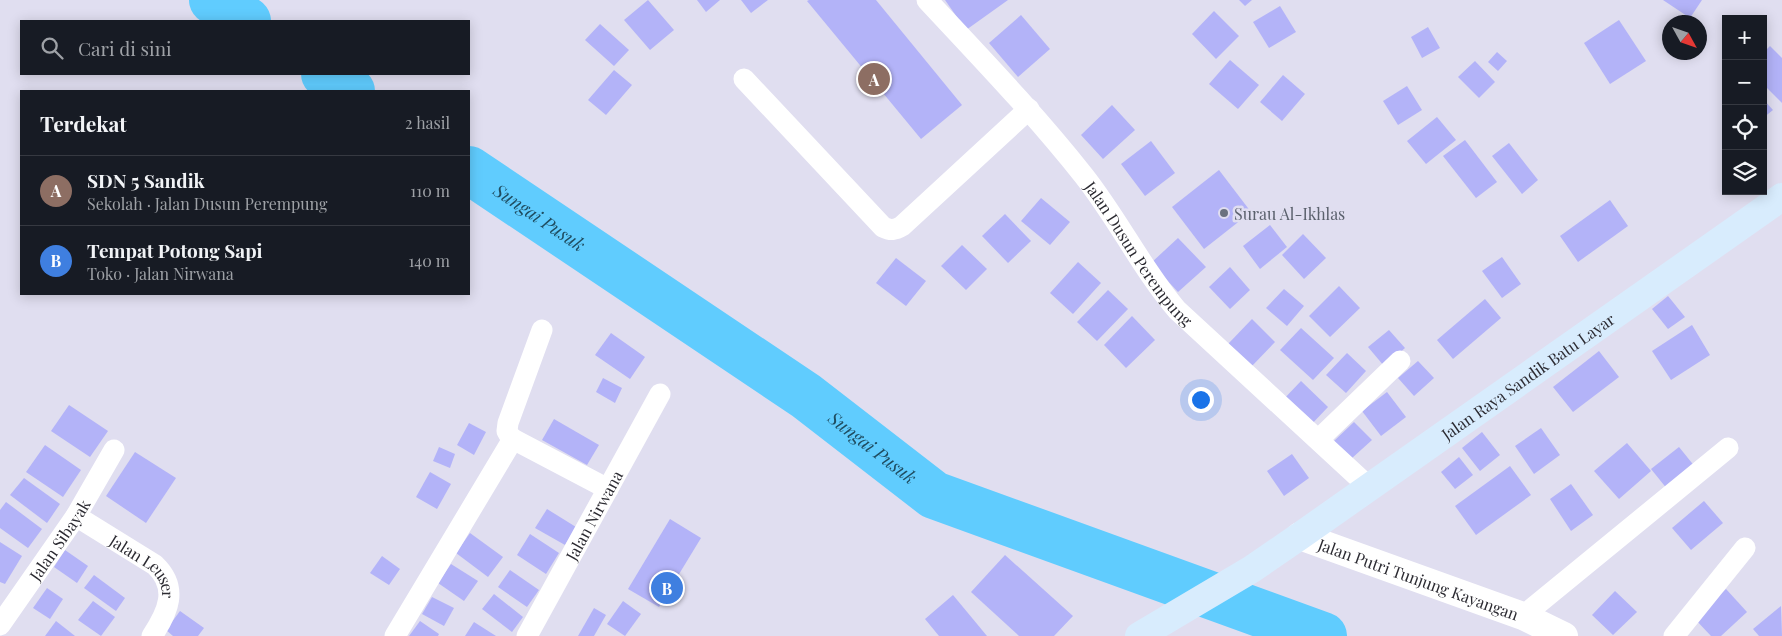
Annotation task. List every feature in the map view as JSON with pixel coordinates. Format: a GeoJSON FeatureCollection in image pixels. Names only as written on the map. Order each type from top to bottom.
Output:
{"type":"FeatureCollection","features":[{"type":"Feature","properties":{"kind":"main road","name":"Jalan Raya Sandik Batu Layar"},"geometry":{"type":"LineString","coordinates":[[1147,632],[1262,562],[1300,536],[1782,197]]}},
{"type":"Feature","properties":{"kind":"street","name":"Jalan Dusun Perempung"},"geometry":{"type":"LineString","coordinates":[[927,0],[1029,109],[1103,201],[1156,285],[1174,306],[1370,488]]}},
{"type":"Feature","properties":{"kind":"street"},"geometry":{"type":"LineString","coordinates":[[744,79],[883,227],[889,230],[895,230],[902,226],[1029,109]]}},
{"type":"Feature","properties":{"kind":"street"},"geometry":{"type":"LineString","coordinates":[[542,330],[507,425],[508,433],[513,439],[608,489]]}},
{"type":"Feature","properties":{"kind":"street"},"geometry":{"type":"LineString","coordinates":[[1319,439],[1400,361]]}},
{"type":"Feature","properties":{"kind":"street","name":"Jalan Nirwana"},"geometry":{"type":"LineString","coordinates":[[527,636],[660,394]]}},
{"type":"Feature","properties":{"kind":"street"},"geometry":{"type":"LineString","coordinates":[[395,636],[513,439]]}},
{"type":"Feature","properties":{"kind":"street"},"geometry":{"type":"LineString","coordinates":[[1523,616],[1728,448]]}},
{"type":"Feature","properties":{"kind":"street","name":"Jalan Sibayak"},"geometry":{"type":"LineString","coordinates":[[2,618],[76,516],[114,450]]}},
{"type":"Feature","properties":{"kind":"street","name":"Jalan Leuser"},"geometry":{"type":"LineString","coordinates":[[76,516],[155,565],[164,576],[169,588],[170,601],[167,614],[152,636]]}},
{"type":"Feature","properties":{"kind":"street","name":"Jalan Putri Tunjung Kayangan"},"geometry":{"type":"LineString","coordinates":[[1300,536],[1523,616],[1564,636]]}},
{"type":"Feature","properties":{"kind":"street"},"geometry":{"type":"LineString","coordinates":[[1674,636],[1745,548]]}},
{"type":"Feature","properties":{"kind":"building"},"geometry":{"type":"Polygon","coordinates":[[[648,0],[674,30],[650,50],[624,20],[648,0]]]}},
{"type":"Feature","properties":{"kind":"building"},"geometry":{"type":"Polygon","coordinates":[[[697,0],[720,0],[706,12],[697,0]]]}},
{"type":"Feature","properties":{"kind":"building"},"geometry":{"type":"Polygon","coordinates":[[[741,0],[768,0],[751,13],[741,0]]]}},
{"type":"Feature","properties":{"kind":"building"},"geometry":{"type":"Polygon","coordinates":[[[876,0],[962,105],[921,139],[807,1],[876,0]]]}},
{"type":"Feature","properties":{"kind":"building"},"geometry":{"type":"Polygon","coordinates":[[[945,0],[1008,0],[966,30],[945,0]]]}},
{"type":"Feature","properties":{"kind":"building"},"geometry":{"type":"Polygon","coordinates":[[[1239,0],[1252,0],[1245,6],[1239,0]]]}},
{"type":"Feature","properties":{"kind":"building"},"geometry":{"type":"Polygon","coordinates":[[[1663,0],[1702,0],[1692,15],[1686,15],[1663,0]]]}},
{"type":"Feature","properties":{"kind":"building"},"geometry":{"type":"Polygon","coordinates":[[[1280,6],[1296,32],[1269,48],[1253,22],[1280,6]]]}},
{"type":"Feature","properties":{"kind":"building"},"geometry":{"type":"Polygon","coordinates":[[[1214,11],[1239,36],[1216,59],[1192,34],[1214,11]]]}},
{"type":"Feature","properties":{"kind":"building"},"geometry":{"type":"Polygon","coordinates":[[[1021,15],[1050,49],[1018,77],[989,43],[1021,15]]]}},
{"type":"Feature","properties":{"kind":"building"},"geometry":{"type":"Polygon","coordinates":[[[1619,20],[1646,61],[1610,84],[1584,43],[1619,20]]]}},
{"type":"Feature","properties":{"kind":"building"},"geometry":{"type":"Polygon","coordinates":[[[600,24],[629,50],[614,66],[585,40],[600,24]]]}},
{"type":"Feature","properties":{"kind":"building"},"geometry":{"type":"Polygon","coordinates":[[[1428,27],[1440,48],[1422,58],[1411,37],[1428,27]]]}},
{"type":"Feature","properties":{"kind":"building"},"geometry":{"type":"Polygon","coordinates":[[[1770,46],[1782,58],[1782,103],[1767,88],[1767,49],[1770,46]]]}},
{"type":"Feature","properties":{"kind":"building"},"geometry":{"type":"Polygon","coordinates":[[[1497,52],[1507,61],[1498,71],[1488,62],[1497,52]]]}},
{"type":"Feature","properties":{"kind":"building"},"geometry":{"type":"Polygon","coordinates":[[[1230,60],[1259,85],[1238,109],[1209,84],[1230,60]]]}},
{"type":"Feature","properties":{"kind":"building"},"geometry":{"type":"Polygon","coordinates":[[[1475,61],[1495,82],[1479,98],[1458,77],[1475,61]]]}},
{"type":"Feature","properties":{"kind":"building"},"geometry":{"type":"Polygon","coordinates":[[[614,70],[632,85],[606,115],[588,100],[614,70]]]}},
{"type":"Feature","properties":{"kind":"building"},"geometry":{"type":"Polygon","coordinates":[[[1283,75],[1305,94],[1282,121],[1260,102],[1283,75]]]}},
{"type":"Feature","properties":{"kind":"building"},"geometry":{"type":"Polygon","coordinates":[[[1407,86],[1422,110],[1398,125],[1383,101],[1407,86]]]}},
{"type":"Feature","properties":{"kind":"building"},"geometry":{"type":"Polygon","coordinates":[[[1767,103],[1773,110],[1767,115],[1767,103]]]}},
{"type":"Feature","properties":{"kind":"building"},"geometry":{"type":"Polygon","coordinates":[[[1112,105],[1135,130],[1103,159],[1081,135],[1112,105]]]}},
{"type":"Feature","properties":{"kind":"building"},"geometry":{"type":"Polygon","coordinates":[[[1437,117],[1456,140],[1426,164],[1407,141],[1437,117]]]}},
{"type":"Feature","properties":{"kind":"building"},"geometry":{"type":"Polygon","coordinates":[[[1465,140],[1497,182],[1476,198],[1443,156],[1465,140]]]}},
{"type":"Feature","properties":{"kind":"building"},"geometry":{"type":"Polygon","coordinates":[[[1151,141],[1175,173],[1145,196],[1121,164],[1151,141]]]}},
{"type":"Feature","properties":{"kind":"building"},"geometry":{"type":"Polygon","coordinates":[[[1509,143],[1538,180],[1522,194],[1492,156],[1509,143]]]}},
{"type":"Feature","properties":{"kind":"building"},"geometry":{"type":"Polygon","coordinates":[[[1219,170],[1251,212],[1204,249],[1172,207],[1219,170]]]}},
{"type":"Feature","properties":{"kind":"building"},"geometry":{"type":"Polygon","coordinates":[[[1041,198],[1070,222],[1050,245],[1021,221],[1041,198]]]}},
{"type":"Feature","properties":{"kind":"building"},"geometry":{"type":"Polygon","coordinates":[[[1610,200],[1628,226],[1578,262],[1560,236],[1610,200]]]}},
{"type":"Feature","properties":{"kind":"building"},"geometry":{"type":"Polygon","coordinates":[[[1005,214],[1031,241],[1008,263],[982,236],[1005,214]]]}},
{"type":"Feature","properties":{"kind":"building"},"geometry":{"type":"Polygon","coordinates":[[[1270,225],[1287,247],[1260,269],[1243,246],[1270,225]]]}},
{"type":"Feature","properties":{"kind":"building"},"geometry":{"type":"Polygon","coordinates":[[[1303,234],[1326,258],[1304,279],[1282,255],[1303,234]]]}},
{"type":"Feature","properties":{"kind":"building"},"geometry":{"type":"Polygon","coordinates":[[[1178,238],[1206,267],[1178,292],[1151,263],[1178,238]]]}},
{"type":"Feature","properties":{"kind":"building"},"geometry":{"type":"Polygon","coordinates":[[[962,245],[987,269],[966,290],[941,266],[962,245]]]}},
{"type":"Feature","properties":{"kind":"building"},"geometry":{"type":"Polygon","coordinates":[[[1502,257],[1521,284],[1502,298],[1482,271],[1502,257]]]}},
{"type":"Feature","properties":{"kind":"building"},"geometry":{"type":"Polygon","coordinates":[[[896,258],[926,281],[906,306],[876,283],[896,258]]]}},
{"type":"Feature","properties":{"kind":"building"},"geometry":{"type":"Polygon","coordinates":[[[1078,262],[1101,283],[1073,314],[1050,293],[1078,262]]]}},
{"type":"Feature","properties":{"kind":"building"},"geometry":{"type":"Polygon","coordinates":[[[1230,267],[1250,290],[1230,309],[1209,287],[1230,267]]]}},
{"type":"Feature","properties":{"kind":"building"},"geometry":{"type":"Polygon","coordinates":[[[1339,286],[1360,308],[1330,337],[1309,316],[1339,286]]]}},
{"type":"Feature","properties":{"kind":"building"},"geometry":{"type":"Polygon","coordinates":[[[1284,289],[1304,306],[1287,326],[1266,308],[1284,289]]]}},
{"type":"Feature","properties":{"kind":"building"},"geometry":{"type":"Polygon","coordinates":[[[1108,290],[1128,309],[1097,341],[1077,322],[1108,290]]]}},
{"type":"Feature","properties":{"kind":"building"},"geometry":{"type":"Polygon","coordinates":[[[1668,296],[1685,317],[1668,329],[1652,309],[1668,296]]]}},
{"type":"Feature","properties":{"kind":"building"},"geometry":{"type":"Polygon","coordinates":[[[1485,299],[1501,318],[1453,359],[1437,340],[1485,299]]]}},
{"type":"Feature","properties":{"kind":"building"},"geometry":{"type":"Polygon","coordinates":[[[1132,316],[1155,340],[1126,368],[1104,345],[1132,316]]]}},
{"type":"Feature","properties":{"kind":"building"},"geometry":{"type":"Polygon","coordinates":[[[1252,319],[1275,342],[1251,367],[1228,344],[1252,319]]]}},
{"type":"Feature","properties":{"kind":"building"},"geometry":{"type":"Polygon","coordinates":[[[1692,325],[1710,355],[1671,380],[1652,351],[1692,325]]]}},
{"type":"Feature","properties":{"kind":"building"},"geometry":{"type":"Polygon","coordinates":[[[1301,328],[1334,358],[1313,380],[1280,350],[1301,328]]]}},
{"type":"Feature","properties":{"kind":"building"},"geometry":{"type":"Polygon","coordinates":[[[1389,330],[1405,348],[1384,366],[1368,347],[1389,330]]]}},
{"type":"Feature","properties":{"kind":"building"},"geometry":{"type":"Polygon","coordinates":[[[611,333],[645,357],[630,379],[595,355],[611,333]]]}},
{"type":"Feature","properties":{"kind":"building"},"geometry":{"type":"Polygon","coordinates":[[[1599,351],[1619,377],[1573,412],[1553,387],[1599,351]]]}},
{"type":"Feature","properties":{"kind":"building"},"geometry":{"type":"Polygon","coordinates":[[[1347,353],[1366,371],[1346,393],[1326,375],[1347,353]]]}},
{"type":"Feature","properties":{"kind":"building"},"geometry":{"type":"Polygon","coordinates":[[[1418,361],[1434,378],[1414,396],[1398,378],[1418,361]]]}},
{"type":"Feature","properties":{"kind":"building"},"geometry":{"type":"Polygon","coordinates":[[[603,378],[622,388],[615,403],[596,392],[603,378]]]}},
{"type":"Feature","properties":{"kind":"building"},"geometry":{"type":"Polygon","coordinates":[[[1301,381],[1328,407],[1308,428],[1281,402],[1301,381]]]}},
{"type":"Feature","properties":{"kind":"building"},"geometry":{"type":"Polygon","coordinates":[[[1387,392],[1406,417],[1381,436],[1362,411],[1387,392]]]}},
{"type":"Feature","properties":{"kind":"building"},"geometry":{"type":"Polygon","coordinates":[[[69,405],[108,431],[90,457],[51,431],[69,405]]]}},
{"type":"Feature","properties":{"kind":"building"},"geometry":{"type":"Polygon","coordinates":[[[554,419],[599,445],[587,465],[542,440],[554,419]]]}},
{"type":"Feature","properties":{"kind":"building"},"geometry":{"type":"Polygon","coordinates":[[[1354,422],[1372,440],[1351,459],[1334,441],[1354,422]]]}},
{"type":"Feature","properties":{"kind":"building"},"geometry":{"type":"Polygon","coordinates":[[[469,423],[486,432],[474,455],[457,445],[469,423]]]}},
{"type":"Feature","properties":{"kind":"building"},"geometry":{"type":"Polygon","coordinates":[[[1541,428],[1560,455],[1534,474],[1515,446],[1541,428]]]}},
{"type":"Feature","properties":{"kind":"building"},"geometry":{"type":"Polygon","coordinates":[[[1482,432],[1500,455],[1480,471],[1462,448],[1482,432]]]}},
{"type":"Feature","properties":{"kind":"building"},"geometry":{"type":"Polygon","coordinates":[[[1627,443],[1651,471],[1619,499],[1594,471],[1627,443]]]}},
{"type":"Feature","properties":{"kind":"building"},"geometry":{"type":"Polygon","coordinates":[[[45,445],[81,470],[63,497],[26,472],[45,445]]]}},
{"type":"Feature","properties":{"kind":"building"},"geometry":{"type":"Polygon","coordinates":[[[439,447],[455,454],[450,468],[433,461],[439,447]]]}},
{"type":"Feature","properties":{"kind":"building"},"geometry":{"type":"Polygon","coordinates":[[[1679,447],[1696,468],[1668,490],[1651,469],[1679,447]]]}},
{"type":"Feature","properties":{"kind":"building"},"geometry":{"type":"Polygon","coordinates":[[[135,452],[176,478],[146,523],[106,496],[135,452]]]}},
{"type":"Feature","properties":{"kind":"building"},"geometry":{"type":"Polygon","coordinates":[[[1292,454],[1309,478],[1284,496],[1267,471],[1292,454]]]}},
{"type":"Feature","properties":{"kind":"building"},"geometry":{"type":"Polygon","coordinates":[[[1459,457],[1473,475],[1455,489],[1441,472],[1459,457]]]}},
{"type":"Feature","properties":{"kind":"building"},"geometry":{"type":"Polygon","coordinates":[[[1510,466],[1531,495],[1476,535],[1455,506],[1510,466]]]}},
{"type":"Feature","properties":{"kind":"building"},"geometry":{"type":"Polygon","coordinates":[[[430,472],[451,484],[437,509],[416,497],[430,472]]]}},
{"type":"Feature","properties":{"kind":"building"},"geometry":{"type":"Polygon","coordinates":[[[24,478],[60,504],[47,523],[10,495],[24,478]]]}},
{"type":"Feature","properties":{"kind":"building"},"geometry":{"type":"Polygon","coordinates":[[[1571,484],[1593,515],[1571,531],[1550,499],[1571,484]]]}},
{"type":"Feature","properties":{"kind":"building"},"geometry":{"type":"Polygon","coordinates":[[[1704,501],[1723,523],[1691,550],[1672,528],[1704,501]]]}},
{"type":"Feature","properties":{"kind":"building"},"geometry":{"type":"Polygon","coordinates":[[[6,502],[42,529],[28,548],[0,528],[0,510],[6,502]]]}},
{"type":"Feature","properties":{"kind":"building"},"geometry":{"type":"Polygon","coordinates":[[[547,509],[576,527],[565,545],[535,528],[547,509]]]}},
{"type":"Feature","properties":{"kind":"building"},"geometry":{"type":"Polygon","coordinates":[[[670,519],[701,538],[659,607],[628,589],[670,519]]]}},
{"type":"Feature","properties":{"kind":"building"},"geometry":{"type":"Polygon","coordinates":[[[470,533],[503,557],[488,577],[456,553],[470,533]]]}},
{"type":"Feature","properties":{"kind":"building"},"geometry":{"type":"Polygon","coordinates":[[[530,534],[559,553],[546,574],[517,555],[530,534]]]}},
{"type":"Feature","properties":{"kind":"building"},"geometry":{"type":"Polygon","coordinates":[[[0,542],[22,556],[5,584],[0,582],[0,542]]]}},
{"type":"Feature","properties":{"kind":"building"},"geometry":{"type":"Polygon","coordinates":[[[65,550],[88,566],[77,583],[54,567],[65,550]]]}},
{"type":"Feature","properties":{"kind":"building"},"geometry":{"type":"Polygon","coordinates":[[[1005,555],[1073,616],[1054,636],[1019,636],[971,592],[1005,555]]]}},
{"type":"Feature","properties":{"kind":"building"},"geometry":{"type":"Polygon","coordinates":[[[382,556],[400,569],[389,585],[370,573],[382,556]]]}},
{"type":"Feature","properties":{"kind":"building"},"geometry":{"type":"Polygon","coordinates":[[[451,564],[478,581],[464,601],[438,583],[451,564]]]}},
{"type":"Feature","properties":{"kind":"building"},"geometry":{"type":"Polygon","coordinates":[[[510,570],[539,590],[527,607],[498,587],[510,570]]]}},
{"type":"Feature","properties":{"kind":"building"},"geometry":{"type":"Polygon","coordinates":[[[94,575],[125,598],[116,611],[84,588],[94,575]]]}},
{"type":"Feature","properties":{"kind":"building"},"geometry":{"type":"Polygon","coordinates":[[[47,588],[63,599],[50,619],[33,608],[47,588]]]}},
{"type":"Feature","properties":{"kind":"building"},"geometry":{"type":"Polygon","coordinates":[[[1726,589],[1747,612],[1721,636],[1711,636],[1694,618],[1726,589]]]}},
{"type":"Feature","properties":{"kind":"building"},"geometry":{"type":"Polygon","coordinates":[[[1615,591],[1637,612],[1613,635],[1592,615],[1615,591]]]}},
{"type":"Feature","properties":{"kind":"building"},"geometry":{"type":"Polygon","coordinates":[[[494,594],[523,617],[512,632],[482,609],[494,594]]]}},
{"type":"Feature","properties":{"kind":"building"},"geometry":{"type":"Polygon","coordinates":[[[953,595],[987,636],[939,636],[925,619],[953,595]]]}},
{"type":"Feature","properties":{"kind":"building"},"geometry":{"type":"Polygon","coordinates":[[[432,597],[454,608],[444,626],[422,614],[432,597]]]}},
{"type":"Feature","properties":{"kind":"building"},"geometry":{"type":"Polygon","coordinates":[[[93,601],[115,617],[101,636],[78,620],[93,601]]]}},
{"type":"Feature","properties":{"kind":"building"},"geometry":{"type":"Polygon","coordinates":[[[623,601],[641,614],[625,636],[607,624],[623,601]]]}},
{"type":"Feature","properties":{"kind":"building"},"geometry":{"type":"Polygon","coordinates":[[[1781,606],[1782,636],[1759,636],[1753,629],[1781,606]]]}},
{"type":"Feature","properties":{"kind":"building"},"geometry":{"type":"Polygon","coordinates":[[[594,608],[606,615],[594,636],[578,636],[594,608]]]}},
{"type":"Feature","properties":{"kind":"building"},"geometry":{"type":"Polygon","coordinates":[[[180,611],[204,628],[198,636],[173,636],[166,630],[180,611]]]}},
{"type":"Feature","properties":{"kind":"building"},"geometry":{"type":"Polygon","coordinates":[[[56,621],[75,636],[45,636],[56,621]]]}},
{"type":"Feature","properties":{"kind":"building"},"geometry":{"type":"Polygon","coordinates":[[[420,621],[439,634],[438,636],[409,636],[420,621]]]}},
{"type":"Feature","properties":{"kind":"building"},"geometry":{"type":"Polygon","coordinates":[[[474,622],[496,636],[465,636],[474,622]]]}},
{"type":"Feature","properties":{"kind":"waterway","name":"Sungai Pusuk"},"geometry":{"type":"LineString","coordinates":[[213,0],[245,20]]}},
{"type":"Feature","properties":{"kind":"waterway","name":"Sungai Pusuk"},"geometry":{"type":"LineString","coordinates":[[327,75],[349,90]]}},
{"type":"Feature","properties":{"kind":"waterway","name":"Sungai Pusuk"},"geometry":{"type":"LineString","coordinates":[[470,171],[806,396],[934,495],[1323,636]]}},
{"type":"Feature","properties":{"kind":"place","name":"SDN 5 Sandik"},"geometry":{"type":"Point","coordinates":[874,79]}},
{"type":"Feature","properties":{"kind":"place","name":"Surau Al-Ikhlas"},"geometry":{"type":"Point","coordinates":[1224,213]}},
{"type":"Feature","properties":{"kind":"place","name":"Tempat Potong Sapi"},"geometry":{"type":"Point","coordinates":[667,588]}}]}
